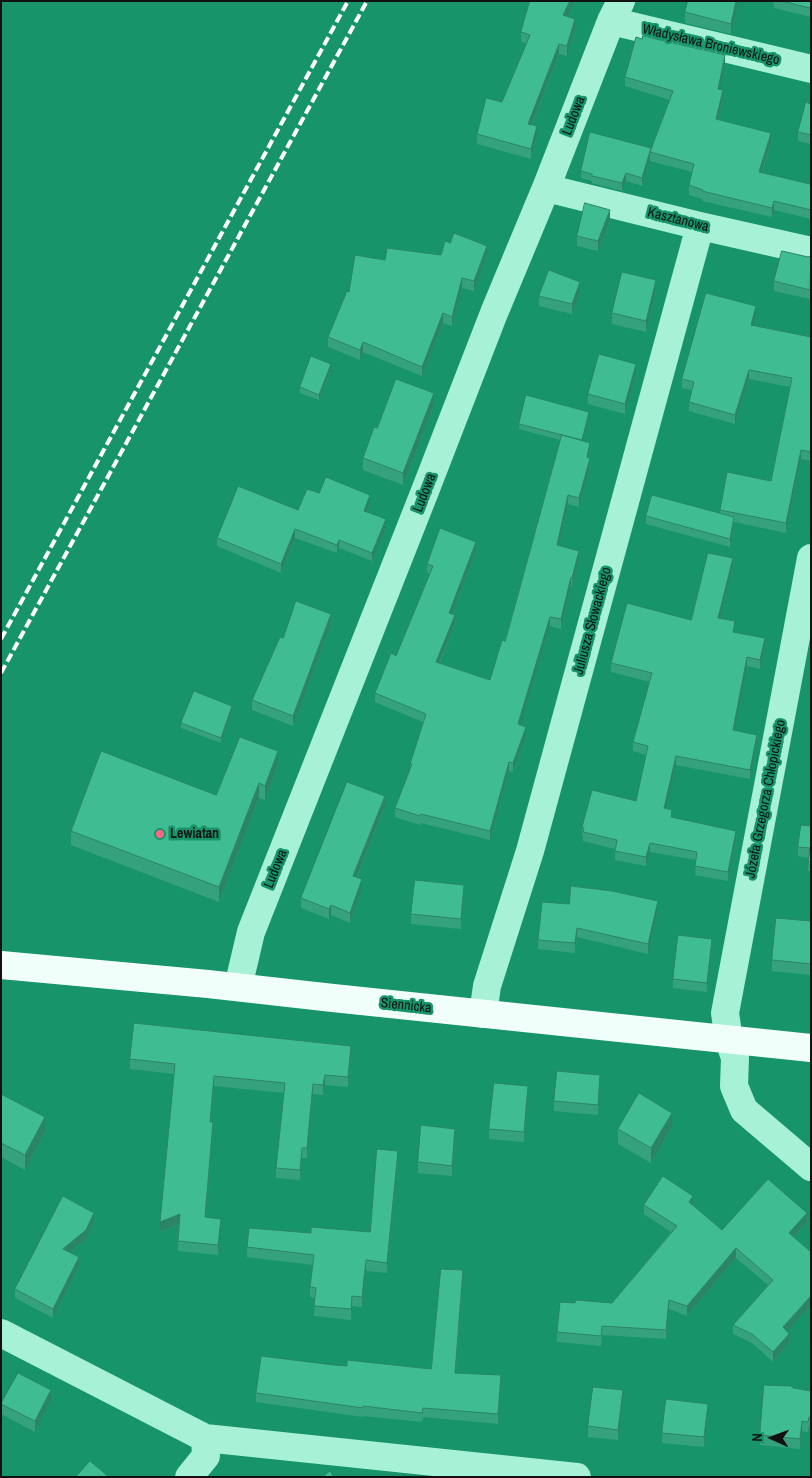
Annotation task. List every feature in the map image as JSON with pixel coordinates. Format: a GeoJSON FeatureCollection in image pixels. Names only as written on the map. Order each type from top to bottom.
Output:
{"type":"FeatureCollection","features":[{"type":"Feature","properties":{"kind":"main road","name":"Siennicka"},"geometry":{"type":"LineString","coordinates":[[1,965],[238,987],[811,1048]]}},
{"type":"Feature","properties":{"kind":"street","name":"Władysława Broniewskiego"},"geometry":{"type":"LineString","coordinates":[[616,11],[811,69]]}},
{"type":"Feature","properties":{"kind":"street","name":"Ludowa"},"geometry":{"type":"LineString","coordinates":[[238,987],[251,932],[494,313],[616,11]]}},
{"type":"Feature","properties":{"kind":"street","name":"Kasztanowa"},"geometry":{"type":"LineString","coordinates":[[546,188],[811,251]]}},
{"type":"Feature","properties":{"kind":"street","name":"Juliusza Słowackiego"},"geometry":{"type":"LineString","coordinates":[[483,1014],[487,986],[530,851],[700,226]]}},
{"type":"Feature","properties":{"kind":"street","name":"Józefa Grzegorza Chłopickiego"},"geometry":{"type":"LineString","coordinates":[[811,558],[725,1014],[729,1040],[735,1058],[734,1086],[744,1110],[811,1167]]}},
{"type":"Feature","properties":{"kind":"street"},"geometry":{"type":"LineString","coordinates":[[1,1333],[205,1438],[577,1477]]}},
{"type":"Feature","properties":{"kind":"street"},"geometry":{"type":"LineString","coordinates":[[189,1477],[206,1456],[205,1438]]}},
{"type":"Feature","properties":{"kind":"building"},"geometry":{"type":"Polygon","coordinates":[[[530,1],[570,1],[563,15],[575,19],[567,46],[559,44],[528,124],[537,126],[531,149],[477,134],[486,98],[502,102],[530,35],[521,32],[530,1]]]}},
{"type":"Feature","properties":{"kind":"building"},"geometry":{"type":"Polygon","coordinates":[[[688,1],[736,1],[731,24],[685,12],[688,1]]]}},
{"type":"Feature","properties":{"kind":"building"},"geometry":{"type":"Polygon","coordinates":[[[782,1],[811,1],[811,8],[782,1]]]}},
{"type":"Feature","properties":{"kind":"building"},"geometry":{"type":"Polygon","coordinates":[[[643,36],[725,55],[718,89],[723,90],[716,119],[771,133],[759,172],[810,184],[811,180],[811,210],[774,201],[772,208],[702,191],[689,185],[694,164],[650,152],[673,91],[625,77],[636,37],[642,39],[643,36]]]}},
{"type":"Feature","properties":{"kind":"building"},"geometry":{"type":"Polygon","coordinates":[[[806,102],[811,104],[811,135],[798,132],[806,102]]]}},
{"type":"Feature","properties":{"kind":"building"},"geometry":{"type":"Polygon","coordinates":[[[590,132],[651,148],[642,178],[626,173],[622,183],[592,176],[592,174],[581,171],[590,132]]]}},
{"type":"Feature","properties":{"kind":"building"},"geometry":{"type":"Polygon","coordinates":[[[585,203],[610,210],[598,241],[577,236],[585,203]]]}},
{"type":"Feature","properties":{"kind":"building"},"geometry":{"type":"Polygon","coordinates":[[[454,233],[487,246],[474,281],[462,278],[452,317],[443,313],[422,367],[363,342],[360,350],[328,337],[347,291],[349,292],[355,255],[385,260],[387,248],[441,255],[445,241],[450,243],[454,233]]]}},
{"type":"Feature","properties":{"kind":"building"},"geometry":{"type":"Polygon","coordinates":[[[782,251],[811,256],[810,290],[774,281],[782,251]]]}},
{"type":"Feature","properties":{"kind":"building"},"geometry":{"type":"Polygon","coordinates":[[[549,270],[580,282],[572,304],[539,296],[549,270]]]}},
{"type":"Feature","properties":{"kind":"building"},"geometry":{"type":"Polygon","coordinates":[[[622,272],[656,280],[646,321],[612,313],[622,272]]]}},
{"type":"Feature","properties":{"kind":"building"},"geometry":{"type":"Polygon","coordinates":[[[706,293],[756,306],[751,325],[811,337],[811,452],[801,450],[786,523],[720,510],[727,472],[771,481],[792,378],[749,370],[735,415],[689,402],[694,382],[682,379],[706,293]]]}},
{"type":"Feature","properties":{"kind":"building"},"geometry":{"type":"Polygon","coordinates":[[[599,354],[636,364],[625,404],[588,394],[599,354]]]}},
{"type":"Feature","properties":{"kind":"building"},"geometry":{"type":"Polygon","coordinates":[[[311,356],[331,364],[319,395],[300,387],[311,356]]]}},
{"type":"Feature","properties":{"kind":"building"},"geometry":{"type":"Polygon","coordinates":[[[396,379],[434,393],[403,473],[363,458],[374,427],[377,428],[396,379]]]}},
{"type":"Feature","properties":{"kind":"building"},"geometry":{"type":"Polygon","coordinates":[[[526,395],[589,412],[582,440],[519,424],[526,395]]]}},
{"type":"Feature","properties":{"kind":"building"},"geometry":{"type":"Polygon","coordinates":[[[562,435],[590,443],[587,457],[590,458],[579,498],[568,495],[557,545],[579,551],[561,619],[550,617],[518,724],[526,727],[513,763],[509,762],[490,831],[421,814],[420,816],[395,808],[412,764],[410,764],[426,714],[375,693],[391,653],[396,656],[433,566],[427,564],[440,528],[476,542],[449,613],[455,615],[436,662],[490,680],[502,640],[505,641],[562,435]]]}},
{"type":"Feature","properties":{"kind":"building"},"geometry":{"type":"Polygon","coordinates":[[[326,477],[370,495],[364,511],[386,519],[372,553],[339,540],[337,545],[295,529],[281,564],[217,538],[238,486],[298,510],[307,489],[319,493],[326,477]]]}},
{"type":"Feature","properties":{"kind":"building"},"geometry":{"type":"Polygon","coordinates":[[[652,495],[734,517],[730,539],[646,516],[652,495]]]}},
{"type":"Feature","properties":{"kind":"building"},"geometry":{"type":"Polygon","coordinates":[[[708,553],[733,558],[718,618],[735,621],[733,632],[765,638],[760,660],[747,657],[733,730],[757,735],[750,770],[676,756],[664,808],[672,810],[671,817],[736,831],[728,872],[695,866],[697,852],[650,843],[646,857],[615,851],[617,840],[583,832],[584,828],[582,827],[592,790],[636,801],[648,746],[633,742],[652,673],[611,663],[627,603],[691,620],[708,553]]]}},
{"type":"Feature","properties":{"kind":"building"},"geometry":{"type":"Polygon","coordinates":[[[296,601],[331,614],[293,716],[252,700],[280,637],[283,638],[296,601]]]}},
{"type":"Feature","properties":{"kind":"building"},"geometry":{"type":"Polygon","coordinates":[[[194,691],[232,706],[221,738],[181,723],[194,691]]]}},
{"type":"Feature","properties":{"kind":"building","name":"Lewiatan"},"geometry":{"type":"Polygon","coordinates":[[[240,737],[278,751],[265,786],[259,783],[219,887],[71,831],[101,751],[216,795],[240,737]]]}},
{"type":"Feature","properties":{"kind":"building"},"geometry":{"type":"Polygon","coordinates":[[[347,782],[385,796],[353,876],[362,879],[350,913],[331,905],[329,909],[301,898],[347,782]]]}},
{"type":"Feature","properties":{"kind":"building"},"geometry":{"type":"Polygon","coordinates":[[[801,825],[811,826],[811,862],[808,861],[810,848],[798,847],[801,825]]]}},
{"type":"Feature","properties":{"kind":"building"},"geometry":{"type":"Polygon","coordinates":[[[415,880],[464,885],[461,919],[411,914],[415,880]]]}},
{"type":"Feature","properties":{"kind":"building"},"geometry":{"type":"Polygon","coordinates":[[[571,886],[612,891],[658,901],[648,944],[577,928],[575,943],[538,940],[542,902],[569,904],[571,886]]]}},
{"type":"Feature","properties":{"kind":"building"},"geometry":{"type":"Polygon","coordinates":[[[776,918],[811,921],[811,964],[772,960],[776,918]]]}},
{"type":"Feature","properties":{"kind":"building"},"geometry":{"type":"Polygon","coordinates":[[[678,935],[712,939],[707,983],[673,979],[678,935]]]}},
{"type":"Feature","properties":{"kind":"building"},"geometry":{"type":"Polygon","coordinates":[[[134,1023],[351,1046],[348,1077],[325,1075],[323,1085],[313,1084],[307,1148],[302,1148],[300,1170],[276,1168],[285,1083],[214,1076],[210,1122],[213,1122],[205,1217],[221,1219],[218,1245],[178,1241],[180,1214],[160,1222],[175,1064],[130,1059],[134,1023]]]}},
{"type":"Feature","properties":{"kind":"building"},"geometry":{"type":"Polygon","coordinates":[[[557,1071],[600,1075],[598,1105],[554,1101],[557,1071]]]}},
{"type":"Feature","properties":{"kind":"building"},"geometry":{"type":"Polygon","coordinates":[[[494,1083],[528,1086],[524,1132],[489,1129],[494,1083]]]}},
{"type":"Feature","properties":{"kind":"building"},"geometry":{"type":"Polygon","coordinates":[[[639,1093],[672,1113],[651,1148],[618,1129],[639,1093]]]}},
{"type":"Feature","properties":{"kind":"building"},"geometry":{"type":"Polygon","coordinates":[[[1,1094],[45,1117],[25,1155],[1,1143],[1,1094]]]}},
{"type":"Feature","properties":{"kind":"building"},"geometry":{"type":"Polygon","coordinates":[[[421,1125],[455,1129],[452,1166],[418,1162],[421,1125]]]}},
{"type":"Feature","properties":{"kind":"building"},"geometry":{"type":"Polygon","coordinates":[[[377,1149],[398,1151],[387,1263],[366,1260],[362,1297],[352,1296],[351,1309],[314,1306],[316,1288],[310,1287],[314,1255],[247,1247],[249,1228],[311,1233],[311,1227],[370,1232],[377,1149]]]}},
{"type":"Feature","properties":{"kind":"building"},"geometry":{"type":"Polygon","coordinates":[[[663,1176],[693,1196],[689,1202],[722,1230],[768,1179],[807,1213],[789,1233],[811,1252],[811,1296],[783,1327],[789,1334],[773,1352],[752,1334],[733,1325],[773,1280],[736,1248],[687,1306],[669,1300],[666,1330],[602,1326],[601,1336],[557,1332],[560,1302],[575,1303],[576,1300],[612,1303],[677,1226],[644,1205],[663,1176]]]}},
{"type":"Feature","properties":{"kind":"building"},"geometry":{"type":"Polygon","coordinates":[[[63,1196],[94,1213],[86,1230],[63,1249],[79,1257],[53,1309],[15,1289],[63,1196]]]}},
{"type":"Feature","properties":{"kind":"building"},"geometry":{"type":"Polygon","coordinates":[[[441,1269],[463,1270],[455,1373],[501,1375],[498,1414],[423,1408],[422,1413],[363,1406],[363,1408],[256,1393],[261,1356],[347,1366],[347,1360],[431,1369],[441,1269]]]}},
{"type":"Feature","properties":{"kind":"building"},"geometry":{"type":"Polygon","coordinates":[[[18,1373],[51,1390],[35,1421],[1,1404],[18,1373]]]}},
{"type":"Feature","properties":{"kind":"building"},"geometry":{"type":"Polygon","coordinates":[[[764,1385],[791,1386],[811,1391],[811,1417],[809,1417],[808,1422],[802,1421],[800,1439],[760,1435],[764,1385]]]}},
{"type":"Feature","properties":{"kind":"building"},"geometry":{"type":"Polygon","coordinates":[[[593,1387],[623,1390],[618,1430],[588,1426],[593,1387]]]}},
{"type":"Feature","properties":{"kind":"building"},"geometry":{"type":"Polygon","coordinates":[[[666,1399],[708,1404],[704,1437],[662,1433],[666,1399]]]}},
{"type":"Feature","properties":{"kind":"building"},"geometry":{"type":"Polygon","coordinates":[[[90,1461],[109,1477],[76,1477],[90,1461]]]}},
{"type":"Feature","properties":{"kind":"building"},"geometry":{"type":"Polygon","coordinates":[[[330,1471],[334,1477],[323,1477],[330,1471]]]}},
{"type":"Feature","properties":{"kind":"railway"},"geometry":{"type":"LineString","coordinates":[[1,639],[348,1]]}},
{"type":"Feature","properties":{"kind":"railway"},"geometry":{"type":"LineString","coordinates":[[1,673],[367,1]]}},
{"type":"Feature","properties":{"kind":"place","name":"Lewiatan"},"geometry":{"type":"Point","coordinates":[160,834]}}]}
